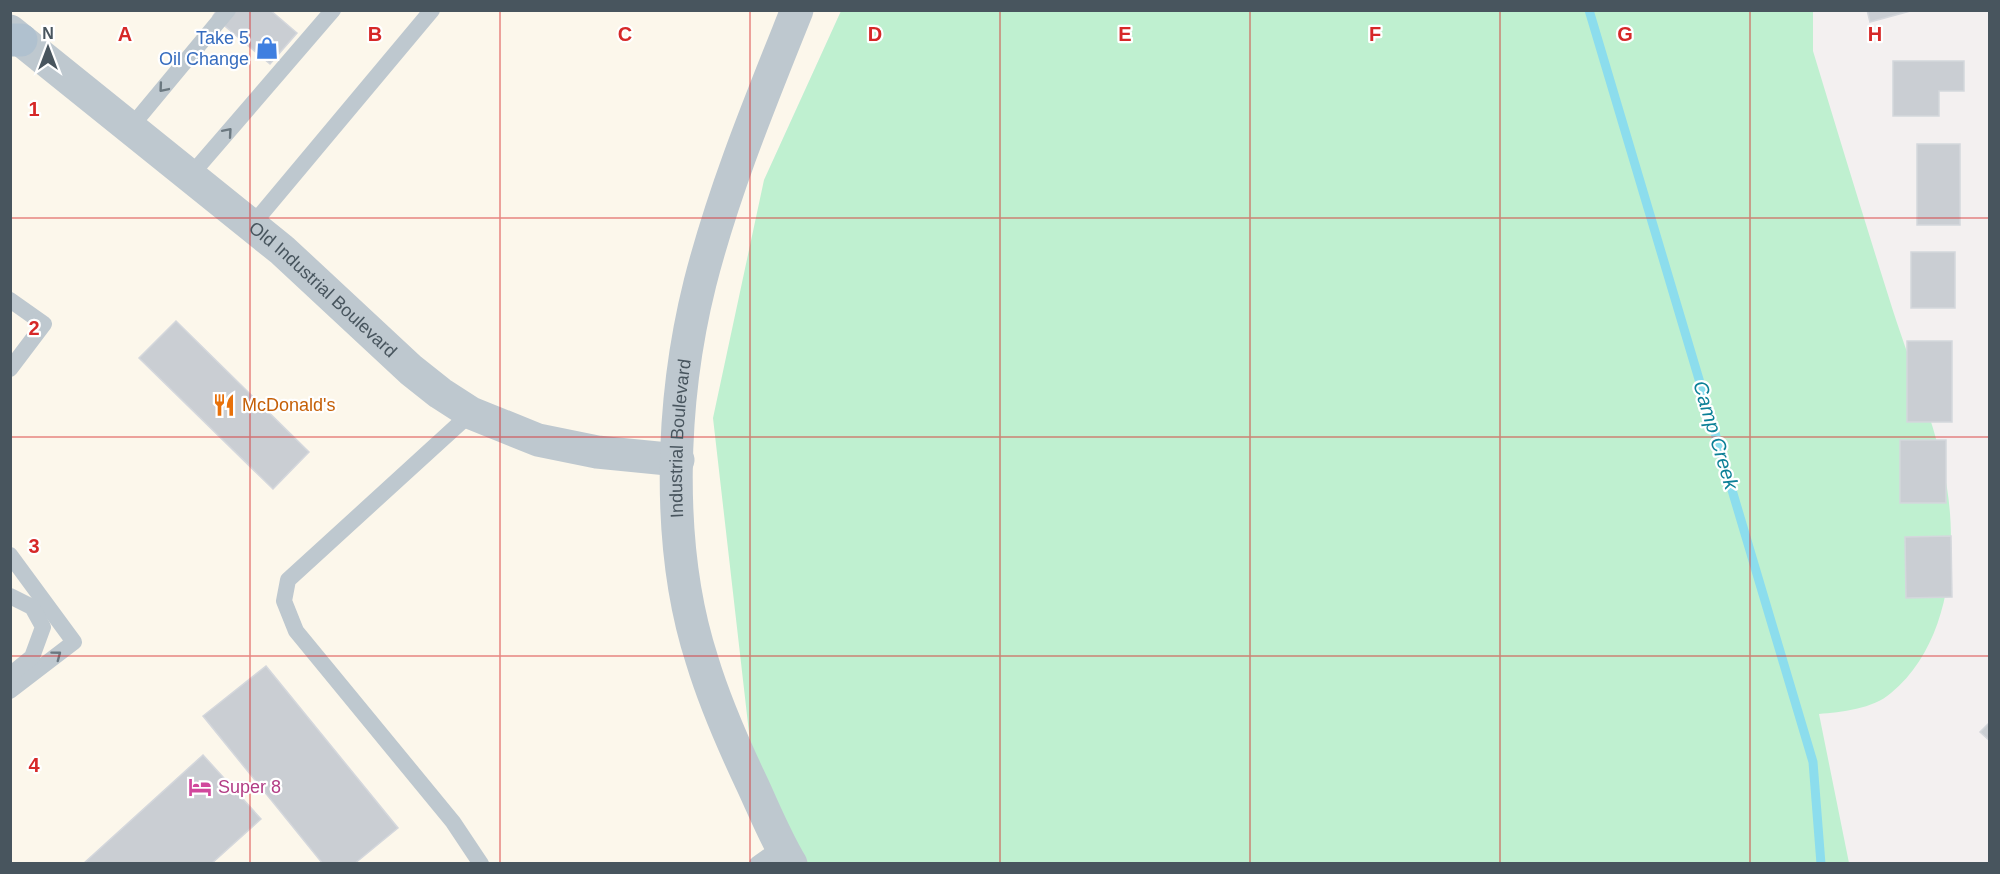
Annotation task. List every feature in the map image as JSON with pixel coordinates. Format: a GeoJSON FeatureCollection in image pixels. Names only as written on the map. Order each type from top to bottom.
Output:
{"type":"FeatureCollection","features":[{"type":"Feature","properties":{"kind":"street","name":"Industrial Boulevard"},"geometry":{"type":"LineString","coordinates":[[777,858],[701,660],[685,583],[679,523],[678,460],[682,376],[700,284],[739,154],[797,10]]}},
{"type":"Feature","properties":{"kind":"street","name":"Old Industrial Boulevard"},"geometry":{"type":"LineString","coordinates":[[14,37],[252,225],[411,370],[471,413],[504,428],[549,443],[597,452],[678,460]]}},
{"type":"Feature","properties":{"kind":"lane"},"geometry":{"type":"LineString","coordinates":[[130,128],[228,10]]}},
{"type":"Feature","properties":{"kind":"lane"},"geometry":{"type":"LineString","coordinates":[[190,176],[333,10]]}},
{"type":"Feature","properties":{"kind":"lane"},"geometry":{"type":"LineString","coordinates":[[252,225],[432,10]]}},
{"type":"Feature","properties":{"kind":"lane"},"geometry":{"type":"LineString","coordinates":[[10,300],[44,324],[10,369]]}},
{"type":"Feature","properties":{"kind":"lane"},"geometry":{"type":"LineString","coordinates":[[471,413],[288,580],[284,601],[296,631],[453,822],[481,864]]}},
{"type":"Feature","properties":{"kind":"lane"},"geometry":{"type":"LineString","coordinates":[[10,555],[74,642],[10,691]]}},
{"type":"Feature","properties":{"kind":"lane"},"geometry":{"type":"LineString","coordinates":[[10,596],[32,607],[43,627],[32,657],[10,675]]}},
{"type":"Feature","properties":{"kind":"shaded area"},"geometry":{"type":"Polygon","coordinates":[[[10,11],[841,11],[764,180],[803,863],[11,863],[10,11]]]}},
{"type":"Feature","properties":{"kind":"green space"},"geometry":{"type":"Polygon","coordinates":[[[841,11],[1813,11],[1813,51],[1889,298],[1936,440],[1947,488],[1950,515],[1949,571],[1944,599],[1937,626],[1910,674],[1891,693],[1875,703],[1856,709],[1819,714],[1849,863],[803,863],[751,750],[713,418],[764,180],[841,11]]]}},
{"type":"Feature","properties":{"kind":"building","name":"Take 5 Oil Change"},"geometry":{"type":"Polygon","coordinates":[[[217,10],[270,10],[297,33],[270,64],[213,16],[217,10]]]}},
{"type":"Feature","properties":{"kind":"building"},"geometry":{"type":"Polygon","coordinates":[[[1867,10],[1914,10],[1870,22],[1867,10]]]}},
{"type":"Feature","properties":{"kind":"building"},"geometry":{"type":"Polygon","coordinates":[[[1893,61],[1964,61],[1964,91],[1939,91],[1939,116],[1893,116],[1893,61]]]}},
{"type":"Feature","properties":{"kind":"building"},"geometry":{"type":"Polygon","coordinates":[[[1917,144],[1960,144],[1960,225],[1917,225],[1917,144]]]}},
{"type":"Feature","properties":{"kind":"building"},"geometry":{"type":"Polygon","coordinates":[[[1911,252],[1955,252],[1955,308],[1911,308],[1911,252]]]}},
{"type":"Feature","properties":{"kind":"building","name":"McDonald's"},"geometry":{"type":"Polygon","coordinates":[[[176,321],[309,452],[273,489],[139,358],[176,321]]]}},
{"type":"Feature","properties":{"kind":"building"},"geometry":{"type":"Polygon","coordinates":[[[1907,341],[1952,341],[1952,422],[1907,422],[1907,341]]]}},
{"type":"Feature","properties":{"kind":"building"},"geometry":{"type":"Polygon","coordinates":[[[1900,440],[1946,440],[1946,503],[1900,503],[1900,440]]]}},
{"type":"Feature","properties":{"kind":"building"},"geometry":{"type":"Polygon","coordinates":[[[1951,536],[1952,597],[1906,598],[1905,537],[1951,536]]]}},
{"type":"Feature","properties":{"kind":"building"},"geometry":{"type":"Polygon","coordinates":[[[266,666],[398,828],[354,864],[323,864],[203,716],[266,666]]]}},
{"type":"Feature","properties":{"kind":"building"},"geometry":{"type":"Polygon","coordinates":[[[1990,722],[1990,741],[1980,732],[1990,722]]]}},
{"type":"Feature","properties":{"kind":"building","name":"Super 8"},"geometry":{"type":"Polygon","coordinates":[[[203,755],[261,819],[211,864],[83,864],[203,755]]]}},
{"type":"Feature","properties":{"kind":"waterway","name":"Camp Creek"},"geometry":{"type":"LineString","coordinates":[[1589,10],[1813,762],[1821,864]]}},
{"type":"Feature","properties":{"kind":"place","name":"Take 5 Oil Change"},"geometry":{"type":"Point","coordinates":[267,48]}},
{"type":"Feature","properties":{"kind":"place","name":"McDonald's"},"geometry":{"type":"Point","coordinates":[224,405]}},
{"type":"Feature","properties":{"kind":"place","name":"Super 8"},"geometry":{"type":"Point","coordinates":[200,787]}}]}
